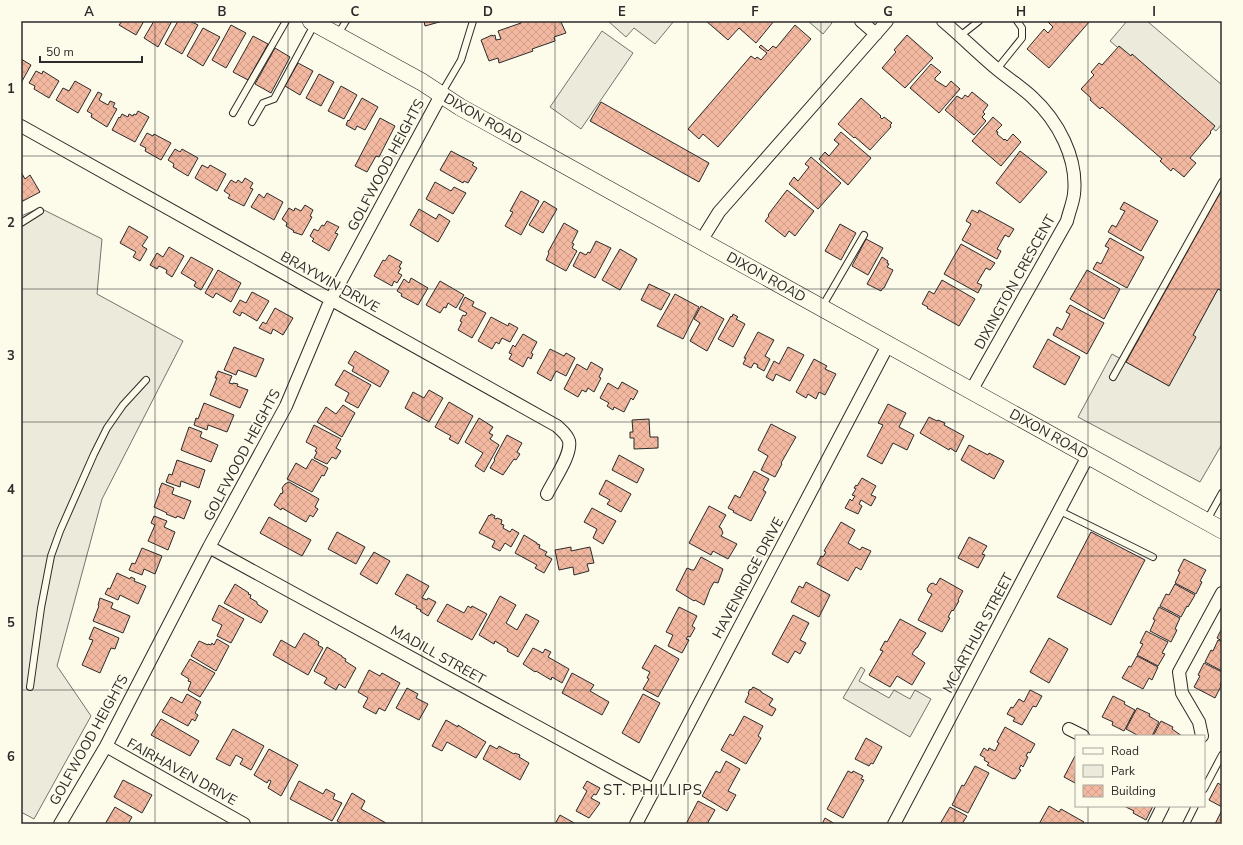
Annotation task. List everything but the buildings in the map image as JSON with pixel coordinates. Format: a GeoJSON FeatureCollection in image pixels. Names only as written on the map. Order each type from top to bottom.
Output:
{"type":"FeatureCollection","features":[{"type":"Feature","properties":{"kind":"main road","name":"DIXON ROAD"},"geometry":{"type":"LineString","coordinates":[[313,22],[422,82],[460,107],[1222,530]]}},
{"type":"Feature","properties":{"kind":"street"},"geometry":{"type":"LineString","coordinates":[[861,21],[876,34]]}},
{"type":"Feature","properties":{"kind":"street"},"geometry":{"type":"LineString","coordinates":[[701,241],[719,212],[887,21]]}},
{"type":"Feature","properties":{"kind":"street","name":"DIXINGTON CRESCENT"},"geometry":{"type":"LineString","coordinates":[[944,21],[1046,112],[1063,136],[1071,157],[1075,185],[1067,221],[971,391]]}},
{"type":"Feature","properties":{"kind":"street","name":"GOLFWOOD HEIGHTS"},"geometry":{"type":"LineString","coordinates":[[60,824],[106,746],[209,547],[286,406],[331,299],[441,95]]}},
{"type":"Feature","properties":{"kind":"street","name":"BRAYWIN DRIVE"},"geometry":{"type":"LineString","coordinates":[[21,126],[557,426],[568,439],[569,446],[567,455],[547,494]]}},
{"type":"Feature","properties":{"kind":"street","name":"HAVENRIDGE DRIVE"},"geometry":{"type":"LineString","coordinates":[[636,824],[888,345]]}},
{"type":"Feature","properties":{"kind":"street","name":"MCARTHUR STREET"},"geometry":{"type":"LineString","coordinates":[[894,824],[1088,456]]}},
{"type":"Feature","properties":{"kind":"street","name":"MADILL STREET"},"geometry":{"type":"LineString","coordinates":[[209,547],[653,790]]}},
{"type":"Feature","properties":{"kind":"street"},"geometry":{"type":"LineString","coordinates":[[1202,735],[1199,722],[1182,693],[1179,672],[1222,593]]}},
{"type":"Feature","properties":{"kind":"street"},"geometry":{"type":"LineString","coordinates":[[1069,729],[1081,735]]}},
{"type":"Feature","properties":{"kind":"street","name":"FAIRHAVEN DRIVE"},"geometry":{"type":"LineString","coordinates":[[106,746],[244,824]]}},
{"type":"Feature","properties":{"kind":"street"},"geometry":{"type":"LineString","coordinates":[[1154,824],[1162,807]]}},
{"type":"Feature","properties":{"kind":"lane"},"geometry":{"type":"LineString","coordinates":[[233,113],[286,21]]}},
{"type":"Feature","properties":{"kind":"lane"},"geometry":{"type":"LineString","coordinates":[[337,36],[346,21]]}},
{"type":"Feature","properties":{"kind":"lane"},"geometry":{"type":"LineString","coordinates":[[441,95],[461,60],[473,21]]}},
{"type":"Feature","properties":{"kind":"lane"},"geometry":{"type":"LineString","coordinates":[[960,36],[979,21]]}},
{"type":"Feature","properties":{"kind":"lane"},"geometry":{"type":"LineString","coordinates":[[997,69],[1022,38],[1022,28],[1017,21]]}},
{"type":"Feature","properties":{"kind":"lane"},"geometry":{"type":"LineString","coordinates":[[252,122],[262,103],[274,100],[313,22]]}},
{"type":"Feature","properties":{"kind":"lane"},"geometry":{"type":"LineString","coordinates":[[1113,377],[1222,182]]}},
{"type":"Feature","properties":{"kind":"lane"},"geometry":{"type":"LineString","coordinates":[[21,224],[40,212]]}},
{"type":"Feature","properties":{"kind":"lane"},"geometry":{"type":"LineString","coordinates":[[822,308],[864,235]]}},
{"type":"Feature","properties":{"kind":"lane"},"geometry":{"type":"LineString","coordinates":[[30,687],[41,608],[51,556],[60,531],[107,428],[123,405],[146,380]]}},
{"type":"Feature","properties":{"kind":"lane"},"geometry":{"type":"LineString","coordinates":[[1206,521],[1222,493]]}},
{"type":"Feature","properties":{"kind":"lane"},"geometry":{"type":"LineString","coordinates":[[1060,511],[1153,557]]}},
{"type":"Feature","properties":{"kind":"lane"},"geometry":{"type":"LineString","coordinates":[[1205,787],[1222,755]]}},
{"type":"Feature","properties":{"kind":"lane"},"geometry":{"type":"LineString","coordinates":[[1186,824],[1194,807]]}},
{"type":"Feature","properties":{"kind":"green space"},"geometry":{"type":"Polygon","coordinates":[[[40,208],[102,239],[97,294],[183,341],[102,499],[57,666],[91,716],[34,819],[21,812],[21,216],[40,208]]]}},
{"type":"Feature","properties":{"kind":"shaded area"},"geometry":{"type":"Polygon","coordinates":[[[608,21],[674,21],[655,44],[634,28],[626,37],[608,21]]]}},
{"type":"Feature","properties":{"kind":"shaded area"},"geometry":{"type":"Polygon","coordinates":[[[808,21],[830,21],[832,23],[823,34],[808,21]]]}},
{"type":"Feature","properties":{"kind":"shaded area"},"geometry":{"type":"Polygon","coordinates":[[[1127,21],[1147,21],[1222,85],[1222,124],[1216,131],[1110,41],[1127,21]]]}},
{"type":"Feature","properties":{"kind":"shaded area"},"geometry":{"type":"Polygon","coordinates":[[[602,31],[633,53],[581,129],[550,107],[602,31]]]}},
{"type":"Feature","properties":{"kind":"shaded area"},"geometry":{"type":"Polygon","coordinates":[[[1218,289],[1222,291],[1222,444],[1200,482],[1078,417],[1112,354],[1169,386],[1193,335],[1218,289]]]}},
{"type":"Feature","properties":{"kind":"shaded area"},"geometry":{"type":"Polygon","coordinates":[[[861,667],[865,670],[859,681],[889,698],[894,690],[910,699],[915,690],[931,699],[910,737],[843,698],[861,667]]]}},
{"type":"Feature","properties":{"kind":"district","name":"ST. PHILLIPS"},"geometry":{"type":"Point","coordinates":[653,790]}}]}
